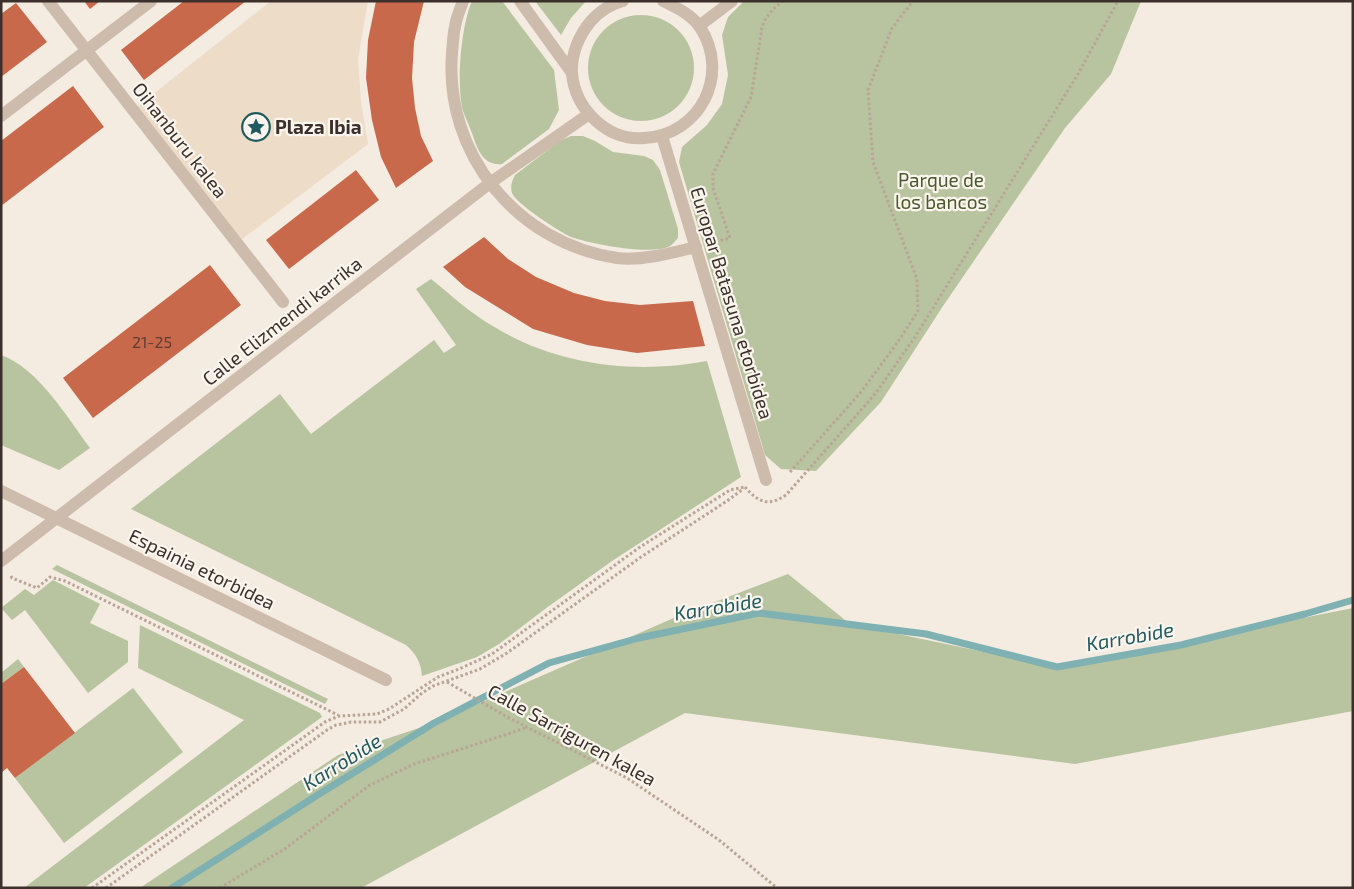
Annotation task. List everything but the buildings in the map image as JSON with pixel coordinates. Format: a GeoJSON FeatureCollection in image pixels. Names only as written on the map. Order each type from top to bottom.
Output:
{"type":"FeatureCollection","features":[{"type":"Feature","properties":{"kind":"street","name":"Oihanburu kalea"},"geometry":{"type":"LineString","coordinates":[[48,1],[283,302]]}},
{"type":"Feature","properties":{"kind":"street"},"geometry":{"type":"LineString","coordinates":[[1,116],[151,1]]}},
{"type":"Feature","properties":{"kind":"street"},"geometry":{"type":"LineString","coordinates":[[463,1],[454,27],[451,69],[454,104],[464,138],[490,184],[515,210],[544,233],[577,249],[618,258],[660,256],[696,247]]}},
{"type":"Feature","properties":{"kind":"street"},"geometry":{"type":"LineString","coordinates":[[520,1],[572,73]]}},
{"type":"Feature","properties":{"kind":"street"},"geometry":{"type":"LineString","coordinates":[[623,1],[598,14],[583,31],[574,51],[572,73],[577,95],[589,114],[604,128],[622,136],[642,139],[662,136],[682,126],[699,111],[709,91],[713,68],[709,46],[699,26],[682,10],[663,1]]}},
{"type":"Feature","properties":{"kind":"street"},"geometry":{"type":"LineString","coordinates":[[699,26],[732,1]]}},
{"type":"Feature","properties":{"kind":"street","name":"Calle Elizmendi karrika"},"geometry":{"type":"LineString","coordinates":[[4,565],[57,518],[490,184],[589,114]]}},
{"type":"Feature","properties":{"kind":"street","name":"Europar Batasuna etorbidea"},"geometry":{"type":"LineString","coordinates":[[662,136],[766,480]]}},
{"type":"Feature","properties":{"kind":"street","name":"Espainia etorbidea"},"geometry":{"type":"LineString","coordinates":[[1,491],[386,680]]}},
{"type":"Feature","properties":{"kind":"path"},"geometry":{"type":"LineString","coordinates":[[696,247],[730,238],[713,188],[713,174],[751,97],[764,20],[783,1]]}},
{"type":"Feature","properties":{"kind":"path"},"geometry":{"type":"LineString","coordinates":[[790,472],[861,392],[918,311],[917,280],[873,162],[868,90],[892,28],[913,1]]}},
{"type":"Feature","properties":{"kind":"path"},"geometry":{"type":"LineString","coordinates":[[745,487],[751,494],[767,502],[777,501],[786,495],[876,393],[915,337],[1037,141],[1078,74],[1118,1]]}},
{"type":"Feature","properties":{"kind":"path"},"geometry":{"type":"LineString","coordinates":[[106,888],[336,724],[380,722],[404,710],[422,693],[433,686],[480,669],[507,653],[641,556],[727,501],[745,487]]}},
{"type":"Feature","properties":{"kind":"path"},"geometry":{"type":"LineString","coordinates":[[92,888],[310,732],[339,716],[377,714],[389,709],[438,677],[459,670],[492,654],[640,547],[730,490],[745,487]]}},
{"type":"Feature","properties":{"kind":"path"},"geometry":{"type":"LineString","coordinates":[[4,565],[12,578],[37,588],[50,577],[65,581],[339,716]]}},
{"type":"Feature","properties":{"kind":"path","name":"Calle Sarriguren kalea"},"geometry":{"type":"LineString","coordinates":[[446,682],[465,691],[509,718],[627,778],[719,840],[777,888]]}},
{"type":"Feature","properties":{"kind":"path"},"geometry":{"type":"LineString","coordinates":[[220,888],[286,848],[370,785],[414,764],[527,727]]}},
{"type":"Feature","properties":{"kind":"green space"},"geometry":{"type":"Polygon","coordinates":[[[472,1],[502,1],[554,70],[559,110],[549,129],[502,164],[491,163],[480,152],[463,111],[460,86],[462,40],[472,1]]]}},
{"type":"Feature","properties":{"kind":"green space"},"geometry":{"type":"Polygon","coordinates":[[[535,1],[586,1],[571,18],[561,35],[535,1]]]}},
{"type":"Feature","properties":{"kind":"green space","name":"Parque de los bancos"},"geometry":{"type":"Polygon","coordinates":[[[744,1],[1141,1],[1111,74],[1065,128],[943,306],[881,402],[816,471],[781,469],[765,455],[679,162],[682,147],[707,125],[722,104],[728,75],[722,35],[728,17],[744,1]]]}},
{"type":"Feature","properties":{"kind":"green space"},"geometry":{"type":"Polygon","coordinates":[[[641,15],[661,19],[678,31],[690,48],[694,68],[690,88],[678,105],[661,117],[641,121],[621,117],[604,105],[592,88],[588,68],[592,48],[604,31],[621,19],[641,15]]]}},
{"type":"Feature","properties":{"kind":"green space"},"geometry":{"type":"Polygon","coordinates":[[[571,136],[583,136],[613,152],[644,156],[653,160],[660,170],[678,229],[678,238],[670,246],[649,250],[606,246],[580,240],[549,224],[515,198],[511,188],[515,175],[561,140],[571,136]]]}},
{"type":"Feature","properties":{"kind":"green space"},"geometry":{"type":"Polygon","coordinates":[[[431,279],[491,325],[516,339],[568,358],[623,366],[651,367],[707,361],[741,477],[612,561],[499,644],[477,657],[422,676],[417,659],[406,645],[131,509],[280,394],[311,434],[434,340],[444,353],[456,345],[416,289],[431,279]]]}},
{"type":"Feature","properties":{"kind":"green space"},"geometry":{"type":"Polygon","coordinates":[[[1,355],[15,361],[39,382],[51,395],[90,448],[59,470],[1,445],[1,355]]]}},
{"type":"Feature","properties":{"kind":"green space"},"geometry":{"type":"Polygon","coordinates":[[[57,565],[328,699],[325,704],[52,569],[57,565]]]}},
{"type":"Feature","properties":{"kind":"green space"},"geometry":{"type":"Polygon","coordinates":[[[788,574],[850,624],[1056,667],[1353,608],[1353,711],[1075,764],[685,713],[361,888],[140,888],[338,755],[434,723],[676,617],[788,574]]]}},
{"type":"Feature","properties":{"kind":"green space"},"geometry":{"type":"Polygon","coordinates":[[[53,580],[100,604],[90,623],[128,641],[128,662],[88,693],[25,610],[12,620],[1,608],[25,589],[34,595],[53,580]]]}},
{"type":"Feature","properties":{"kind":"green space"},"geometry":{"type":"Polygon","coordinates":[[[140,625],[320,713],[322,717],[84,888],[24,888],[244,720],[138,668],[140,625]]]}},
{"type":"Feature","properties":{"kind":"green space"},"geometry":{"type":"Polygon","coordinates":[[[18,659],[24,667],[1,684],[1,673],[18,659]]]}},
{"type":"Feature","properties":{"kind":"green space"},"geometry":{"type":"Polygon","coordinates":[[[133,688],[183,752],[64,843],[15,778],[133,688]]]}},
{"type":"Feature","properties":{"kind":"shaded area","name":"Plaza Ibia"},"geometry":{"type":"Polygon","coordinates":[[[271,1],[368,1],[358,59],[361,102],[368,144],[237,243],[133,110],[271,1]]]}},
{"type":"Feature","properties":{"kind":"waterway","name":"Karrobide"},"geometry":{"type":"LineString","coordinates":[[172,888],[434,723],[549,663],[639,638],[759,613],[926,634],[1057,667],[1181,645],[1353,600]]}},
{"type":"Feature","properties":{"kind":"place","name":"Plaza Ibia"},"geometry":{"type":"Point","coordinates":[256,127]}}]}
